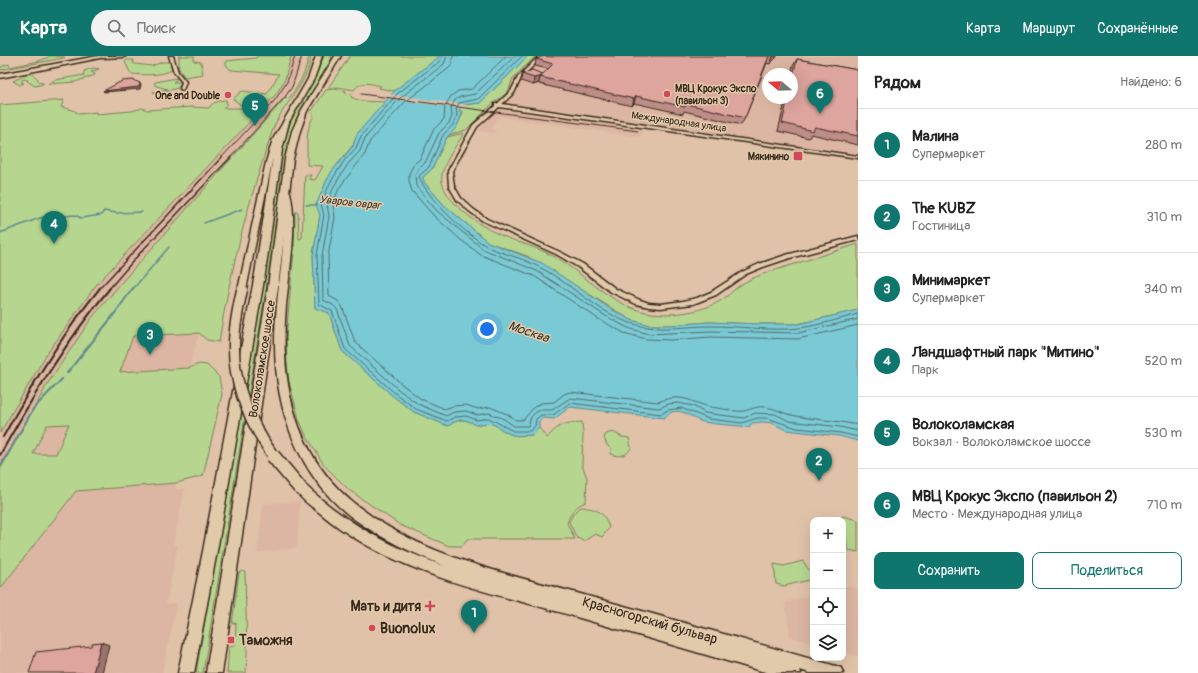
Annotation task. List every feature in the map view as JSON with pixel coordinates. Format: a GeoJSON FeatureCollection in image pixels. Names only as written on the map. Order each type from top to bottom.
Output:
{"type":"FeatureCollection","features":[{"type":"Feature","properties":{"kind":"main road"},"geometry":{"type":"LineString","coordinates":[[0,73],[88,56]]}},
{"type":"Feature","properties":{"kind":"main road"},"geometry":{"type":"LineString","coordinates":[[0,76],[105,56]]}},
{"type":"Feature","properties":{"kind":"main road","name":"Волоколамское шоссе"},"geometry":{"type":"LineString","coordinates":[[319,56],[311,79],[276,139],[269,162],[234,333],[234,353],[236,372],[249,415],[260,437],[285,473],[318,505],[338,520]]}},
{"type":"Feature","properties":{"kind":"main road","name":"Волоколамское шоссе"},"geometry":{"type":"LineString","coordinates":[[214,673],[272,295],[289,160],[299,122],[309,102],[330,71],[338,56]]}},
{"type":"Feature","properties":{"kind":"main road","name":"Волоколамское шоссе"},"geometry":{"type":"LineString","coordinates":[[186,673],[210,551],[258,281],[278,150],[286,122]]}},
{"type":"Feature","properties":{"kind":"main road","name":"Красногорский бульвар"},"geometry":{"type":"LineString","coordinates":[[285,190],[288,211],[287,248],[281,308],[280,353],[282,379],[288,410],[296,436],[319,476],[352,509],[371,523],[396,538],[466,566],[523,585],[836,673]]}},
{"type":"Feature","properties":{"kind":"main road","name":"Красногорский бульвар"},"geometry":{"type":"LineString","coordinates":[[338,520],[381,547],[417,562],[529,597],[794,673]]}},
{"type":"Feature","properties":{"kind":"street"},"geometry":{"type":"LineString","coordinates":[[105,56],[124,56]]}},
{"type":"Feature","properties":{"kind":"street"},"geometry":{"type":"LineString","coordinates":[[172,56],[176,72],[184,82],[182,89]]}},
{"type":"Feature","properties":{"kind":"street"},"geometry":{"type":"LineString","coordinates":[[541,56],[519,78],[513,92],[497,105],[471,132],[450,172],[449,179],[458,198],[492,225],[546,247],[580,265],[598,280],[618,292],[644,304],[654,306],[679,304],[701,299],[716,292],[747,271],[776,261],[858,238]]}},
{"type":"Feature","properties":{"kind":"street","name":"Международная улица"},"geometry":{"type":"LineString","coordinates":[[497,105],[858,157]]}},
{"type":"Feature","properties":{"kind":"shaded area"},"geometry":{"type":"Polygon","coordinates":[[[291,56],[304,56],[299,73],[285,99],[138,263],[91,319],[48,383],[0,470],[0,433],[22,393],[69,321],[96,285],[277,93],[285,79],[291,56]]]}},
{"type":"Feature","properties":{"kind":"shaded area"},"geometry":{"type":"Polygon","coordinates":[[[530,56],[858,56],[858,159],[642,129],[641,137],[502,117],[496,119],[492,128],[496,132],[479,131],[511,77],[530,56]]]}},
{"type":"Feature","properties":{"kind":"shaded area"},"geometry":{"type":"Polygon","coordinates":[[[199,333],[189,368],[120,372],[133,336],[199,333]]]}},
{"type":"Feature","properties":{"kind":"shaded area"},"geometry":{"type":"Polygon","coordinates":[[[69,424],[56,454],[33,455],[47,425],[69,424]]]}},
{"type":"Feature","properties":{"kind":"shaded area"},"geometry":{"type":"Polygon","coordinates":[[[176,483],[175,489],[185,488],[173,545],[178,545],[166,604],[177,603],[162,673],[0,673],[0,589],[76,491],[176,483]]]}},
{"type":"Feature","properties":{"kind":"shaded area"},"geometry":{"type":"Polygon","coordinates":[[[300,501],[297,548],[257,553],[263,504],[300,501]]]}},
{"type":"Feature","properties":{"kind":"shaded area"},"geometry":{"type":"Polygon","coordinates":[[[846,586],[858,589],[858,656],[846,653],[846,586]]]}},
{"type":"Feature","properties":{"kind":"shaded area"},"geometry":{"type":"Polygon","coordinates":[[[810,596],[810,642],[790,637],[785,602],[810,596]]]}},
{"type":"Feature","properties":{"kind":"green space"},"geometry":{"type":"Polygon","coordinates":[[[51,56],[65,57],[0,70],[0,67],[9,64],[10,67],[39,61],[51,56]]]}},
{"type":"Feature","properties":{"kind":"green space"},"geometry":{"type":"Polygon","coordinates":[[[179,56],[194,56],[194,61],[201,62],[203,74],[185,77],[179,69],[179,56]]]}},
{"type":"Feature","properties":{"kind":"green space"},"geometry":{"type":"Polygon","coordinates":[[[257,56],[291,56],[285,79],[277,93],[96,285],[46,355],[0,433],[0,105],[64,100],[61,107],[73,110],[80,114],[132,111],[142,108],[147,110],[191,107],[209,108],[216,102],[226,100],[227,104],[223,108],[245,108],[233,99],[242,91],[267,94],[279,74],[231,70],[226,65],[226,61],[256,58],[257,56]]]}},
{"type":"Feature","properties":{"kind":"green space"},"geometry":{"type":"Polygon","coordinates":[[[309,56],[311,56],[305,76],[300,86],[281,113],[272,132],[248,209],[223,315],[219,342],[207,340],[199,333],[133,336],[120,372],[189,368],[199,364],[207,365],[219,377],[222,394],[203,476],[176,483],[76,491],[0,589],[0,470],[48,383],[91,319],[122,282],[286,97],[288,99],[292,95],[306,68],[309,56]],[[69,424],[47,425],[33,454],[56,454],[69,424]]]}},
{"type":"Feature","properties":{"kind":"green space"},"geometry":{"type":"Polygon","coordinates":[[[324,56],[332,56],[324,74],[298,114],[290,134],[285,154],[268,277],[203,673],[196,673],[264,277],[281,154],[292,118],[315,78],[324,56]]]}},
{"type":"Feature","properties":{"kind":"green space"},"geometry":{"type":"Polygon","coordinates":[[[350,56],[440,56],[394,91],[379,88],[381,86],[370,84],[360,85],[354,90],[337,87],[328,88],[350,56]]]}},
{"type":"Feature","properties":{"kind":"green space"},"geometry":{"type":"Polygon","coordinates":[[[528,56],[536,56],[513,78],[508,92],[492,104],[466,130],[449,135],[456,128],[463,113],[459,111],[463,105],[480,103],[528,56]]]}},
{"type":"Feature","properties":{"kind":"green space"},"geometry":{"type":"Polygon","coordinates":[[[127,60],[134,60],[133,63],[135,64],[152,66],[162,62],[170,62],[172,70],[147,75],[131,74],[125,62],[127,60]]]}},
{"type":"Feature","properties":{"kind":"green space"},"geometry":{"type":"Polygon","coordinates":[[[93,68],[99,69],[91,72],[95,75],[75,82],[48,84],[55,80],[84,75],[84,71],[93,68]]]}},
{"type":"Feature","properties":{"kind":"green space"},"geometry":{"type":"Polygon","coordinates":[[[28,74],[35,76],[39,82],[43,84],[35,86],[27,81],[28,80],[23,79],[21,82],[24,83],[20,85],[13,81],[28,74]]]}},
{"type":"Feature","properties":{"kind":"green space"},"geometry":{"type":"Polygon","coordinates":[[[177,79],[173,82],[181,82],[178,88],[158,93],[153,92],[168,89],[156,86],[154,83],[177,79]]]}},
{"type":"Feature","properties":{"kind":"green space"},"geometry":{"type":"Polygon","coordinates":[[[334,89],[346,91],[345,93],[352,94],[351,97],[359,100],[385,102],[357,134],[353,145],[332,171],[317,205],[320,215],[313,255],[315,308],[329,313],[342,351],[394,397],[414,412],[448,426],[459,420],[465,420],[476,425],[488,423],[495,425],[510,434],[521,436],[532,435],[539,428],[547,438],[562,425],[582,422],[582,465],[587,478],[586,502],[574,510],[567,523],[575,539],[467,539],[462,546],[449,546],[400,525],[349,490],[324,465],[306,435],[299,419],[289,382],[287,364],[286,337],[294,251],[295,212],[298,212],[299,239],[302,238],[305,175],[311,175],[309,179],[315,180],[323,166],[307,165],[307,140],[309,128],[314,116],[311,112],[326,90],[334,89]]]}},
{"type":"Feature","properties":{"kind":"green space"},"geometry":{"type":"Polygon","coordinates":[[[464,133],[449,157],[442,176],[444,188],[457,206],[480,224],[498,234],[537,249],[567,264],[601,290],[626,305],[638,310],[660,314],[687,312],[705,308],[725,298],[736,288],[757,276],[858,244],[858,310],[798,324],[709,322],[649,325],[631,320],[527,256],[488,242],[444,205],[424,182],[423,177],[432,169],[447,137],[464,133]]]}},
{"type":"Feature","properties":{"kind":"green space"},"geometry":{"type":"Polygon","coordinates":[[[613,432],[622,437],[629,438],[631,448],[624,455],[616,456],[610,454],[611,449],[607,445],[604,438],[606,434],[613,432]]]}},
{"type":"Feature","properties":{"kind":"green space"},"geometry":{"type":"Polygon","coordinates":[[[581,507],[596,510],[605,518],[609,528],[602,537],[595,534],[584,541],[577,538],[569,522],[573,514],[581,507]]]}},
{"type":"Feature","properties":{"kind":"green space"},"geometry":{"type":"Polygon","coordinates":[[[846,517],[858,520],[858,552],[848,550],[846,539],[846,517]]]}},
{"type":"Feature","properties":{"kind":"green space"},"geometry":{"type":"Polygon","coordinates":[[[803,561],[810,572],[810,580],[784,586],[776,584],[774,564],[784,566],[803,561]]]}},
{"type":"Feature","properties":{"kind":"green space"},"geometry":{"type":"Polygon","coordinates":[[[242,571],[245,572],[247,652],[246,673],[227,673],[229,647],[235,646],[236,623],[232,624],[239,573],[242,571]]]}},
{"type":"Feature","properties":{"kind":"water","name":"Москва"},"geometry":{"type":"Polygon","coordinates":[[[440,56],[528,56],[480,103],[463,105],[459,111],[463,112],[456,128],[447,137],[432,169],[423,177],[424,182],[444,205],[488,242],[542,263],[609,308],[631,320],[649,325],[709,322],[798,324],[858,310],[858,441],[839,436],[786,430],[772,423],[752,423],[749,427],[703,422],[679,411],[669,413],[664,418],[570,407],[554,419],[543,418],[539,421],[539,428],[532,435],[512,435],[492,424],[488,423],[476,425],[465,420],[456,421],[448,426],[414,412],[394,397],[342,351],[329,313],[315,308],[313,255],[320,215],[316,205],[332,171],[353,146],[357,134],[394,91],[440,56]]]}},
{"type":"Feature","properties":{"kind":"pier"},"geometry":{"type":"Polygon","coordinates":[[[389,94],[475,106],[464,107],[463,109],[385,98],[389,94]]]}},
{"type":"Feature","properties":{"kind":"building","name":"МВЦ Крокус Экспо (павильон 3)"},"geometry":{"type":"Polygon","coordinates":[[[544,56],[769,56],[764,68],[762,68],[762,74],[745,118],[687,104],[685,107],[636,96],[634,99],[540,77],[542,76],[534,78],[522,74],[532,70],[543,74],[553,64],[536,59],[544,56]]]}},
{"type":"Feature","properties":{"kind":"building"},"geometry":{"type":"Polygon","coordinates":[[[797,59],[858,70],[858,136],[815,127],[813,131],[782,123],[787,104],[798,104],[798,68],[795,68],[797,59]]]}},
{"type":"Feature","properties":{"kind":"building"},"geometry":{"type":"Polygon","coordinates":[[[133,80],[140,83],[139,87],[103,91],[122,81],[133,80]]]}},
{"type":"Feature","properties":{"kind":"building"},"geometry":{"type":"Polygon","coordinates":[[[101,642],[93,673],[29,673],[36,652],[91,646],[92,643],[101,642]]]}},
{"type":"Feature","properties":{"kind":"waterway","name":"Уваров овраг"},"geometry":{"type":"LineString","coordinates":[[306,205],[318,205]]}},
{"type":"Feature","properties":{"kind":"waterway","name":"Уваров овраг"},"geometry":{"type":"LineString","coordinates":[[204,223],[242,209]]}},
{"type":"Feature","properties":{"kind":"waterway","name":"Уваров овраг"},"geometry":{"type":"LineString","coordinates":[[0,233],[40,218],[53,215],[54,217],[75,215],[81,218],[101,215],[104,211],[117,213],[142,212]]}},
{"type":"Feature","properties":{"kind":"waterway"},"geometry":{"type":"LineString","coordinates":[[133,289],[169,247]]}},
{"type":"Feature","properties":{"kind":"waterway"},"geometry":{"type":"LineString","coordinates":[[67,373],[113,316],[133,288]]}},
{"type":"Feature","properties":{"kind":"waterway"},"geometry":{"type":"LineString","coordinates":[[6,457],[33,409],[62,379]]}},
{"type":"Feature","properties":{"kind":"waterway"},"geometry":{"type":"LineString","coordinates":[[1,465],[6,456]]}},
{"type":"Feature","properties":{"kind":"railway"},"geometry":{"type":"LineString","coordinates":[[221,158],[275,100],[287,82],[295,56]]}},
{"type":"Feature","properties":{"kind":"railway"},"geometry":{"type":"LineString","coordinates":[[230,158],[285,97],[292,87],[302,56]]}},
{"type":"Feature","properties":{"kind":"railway"},"geometry":{"type":"LineString","coordinates":[[361,94],[638,131]]}},
{"type":"Feature","properties":{"kind":"railway"},"geometry":{"type":"LineString","coordinates":[[99,289],[222,157]]}},
{"type":"Feature","properties":{"kind":"railway"},"geometry":{"type":"LineString","coordinates":[[109,289],[140,253],[231,157]]}},
{"type":"Feature","properties":{"kind":"railway"},"geometry":{"type":"LineString","coordinates":[[3,437],[48,360],[73,323],[100,288]]}},
{"type":"Feature","properties":{"kind":"railway"},"geometry":{"type":"LineString","coordinates":[[0,455],[51,369],[79,328],[110,288]]}},
{"type":"Feature","properties":{"kind":"place","name":"МВЦ Крокус Экспо (павильон 3)"},"geometry":{"type":"Point","coordinates":[667,94]}},
{"type":"Feature","properties":{"kind":"place","name":"One and Double"},"geometry":{"type":"Point","coordinates":[228,95]}},
{"type":"Feature","properties":{"kind":"place","name":"МВЦ Крокус Экспо (павильон 2)"},"geometry":{"type":"Point","coordinates":[820,114]}},
{"type":"Feature","properties":{"kind":"place","name":"Волоколамская"},"geometry":{"type":"Point","coordinates":[255,126]}},
{"type":"Feature","properties":{"kind":"place","name":"Мякинино"},"geometry":{"type":"Point","coordinates":[798,156]}},
{"type":"Feature","properties":{"kind":"place","name":"Ландшафтный парк \"Митино\""},"geometry":{"type":"Point","coordinates":[54,244]}},
{"type":"Feature","properties":{"kind":"place","name":"Минимаркет"},"geometry":{"type":"Point","coordinates":[150,355]}},
{"type":"Feature","properties":{"kind":"place","name":"The KUBZ"},"geometry":{"type":"Point","coordinates":[819,481]}},
{"type":"Feature","properties":{"kind":"place","name":"Мать и дитя"},"geometry":{"type":"Point","coordinates":[430,606]}},
{"type":"Feature","properties":{"kind":"place","name":"Buonolux"},"geometry":{"type":"Point","coordinates":[372,628]}},
{"type":"Feature","properties":{"kind":"place","name":"Малина"},"geometry":{"type":"Point","coordinates":[474,633]}},
{"type":"Feature","properties":{"kind":"place","name":"Таможня"},"geometry":{"type":"Point","coordinates":[231,640]}}]}
